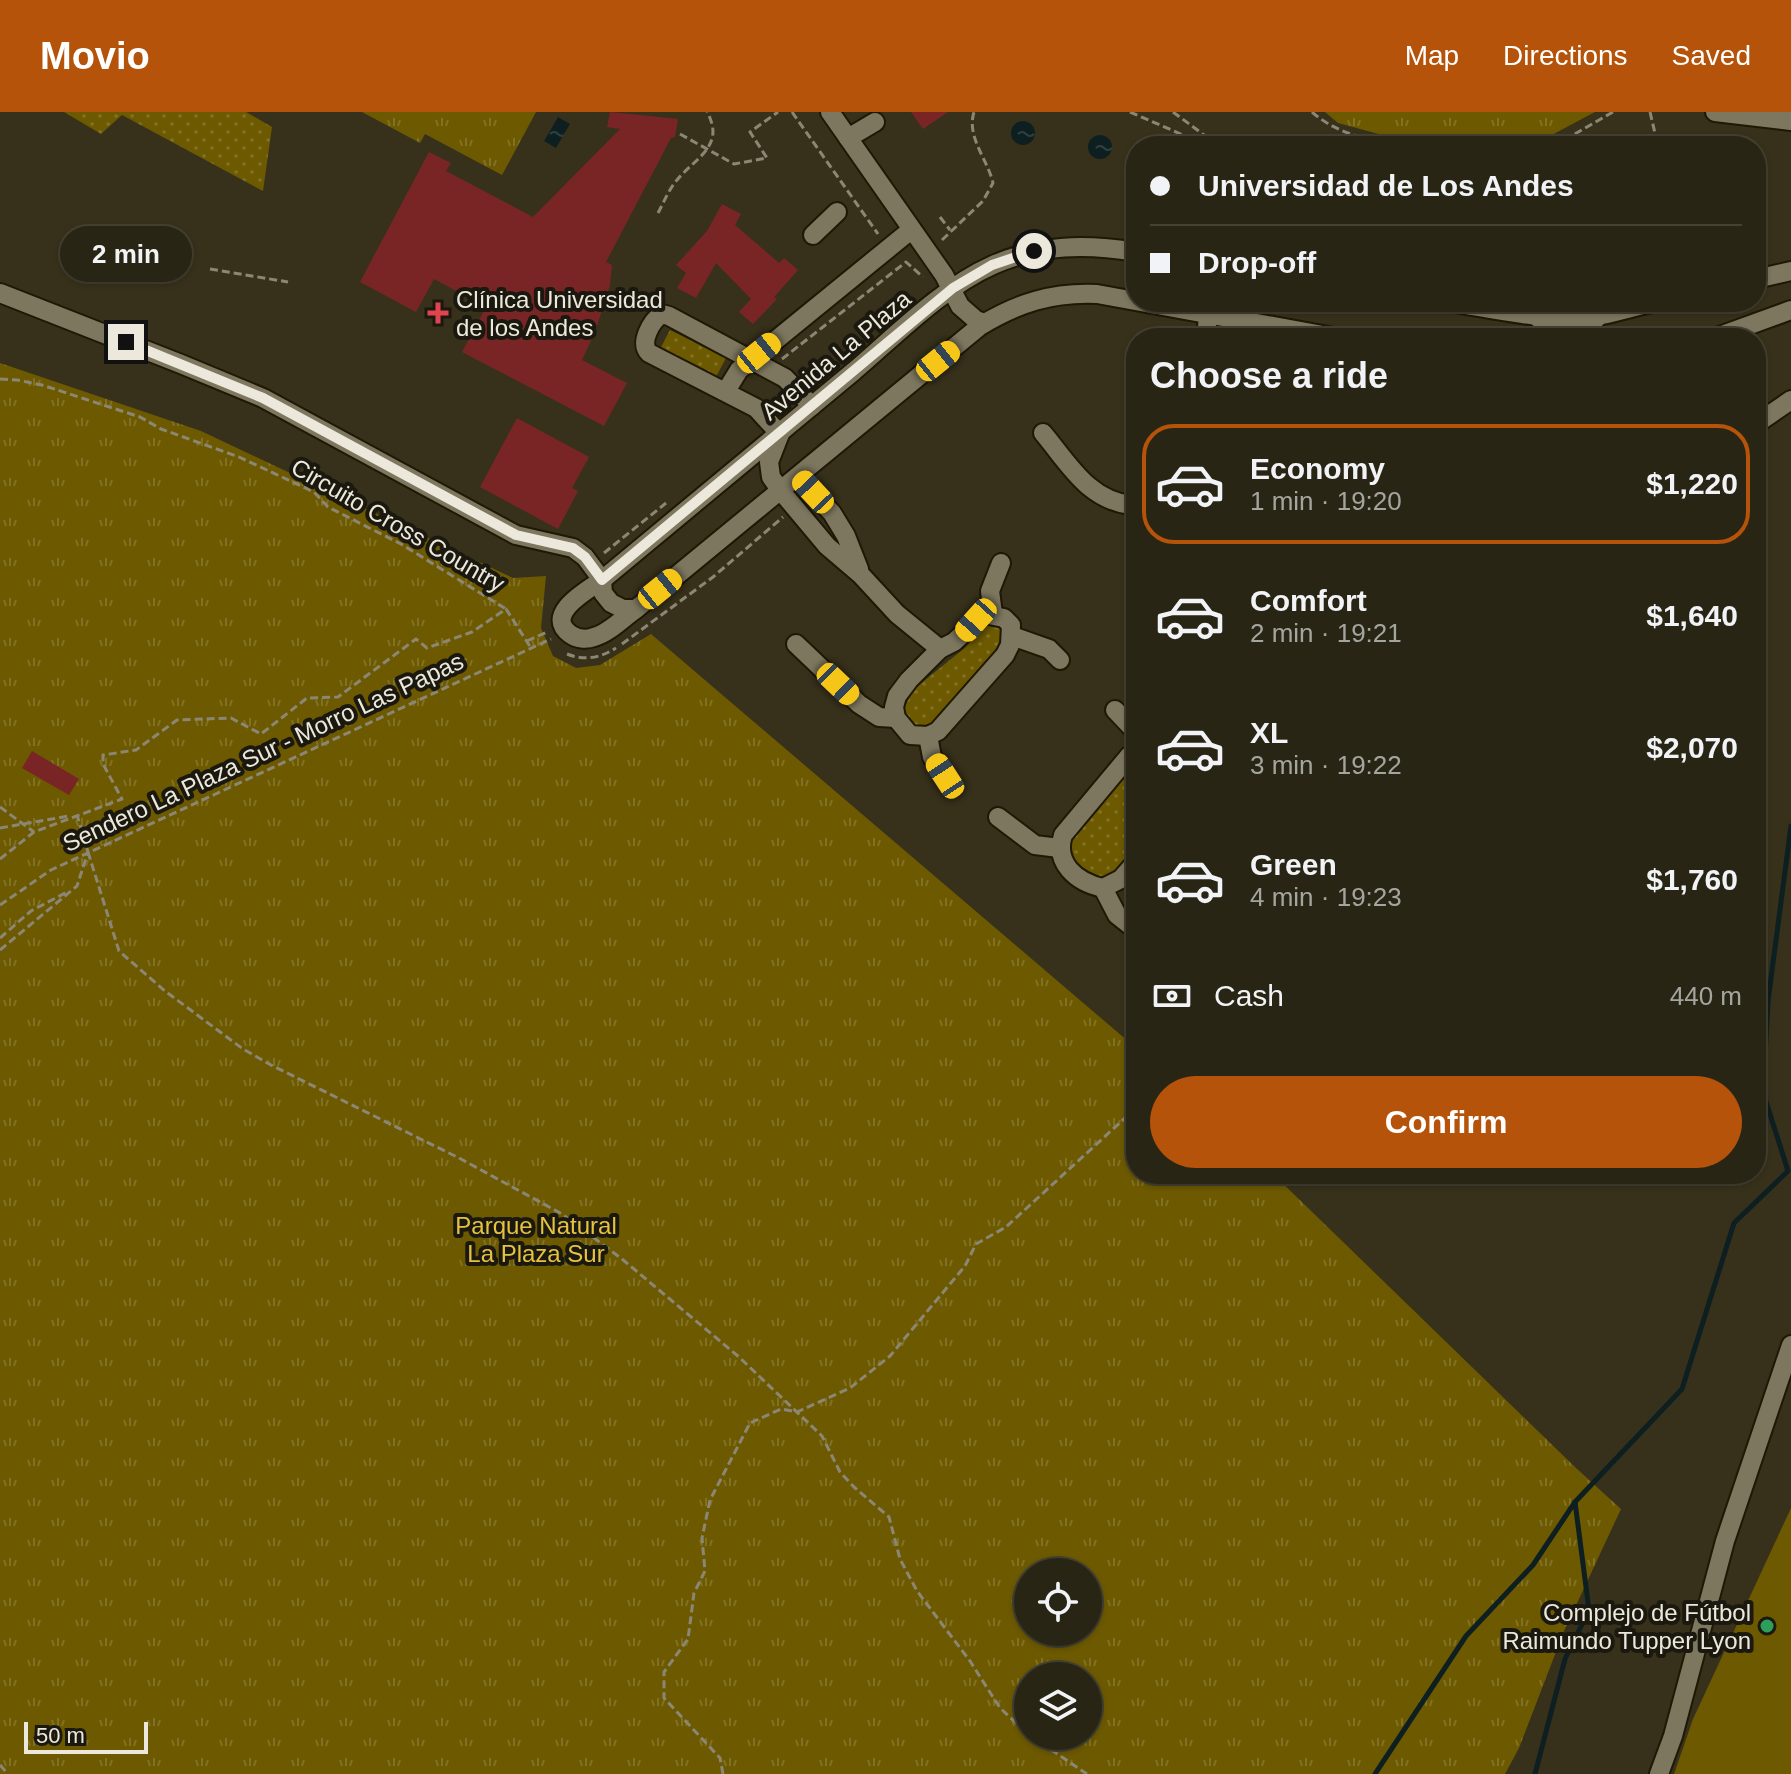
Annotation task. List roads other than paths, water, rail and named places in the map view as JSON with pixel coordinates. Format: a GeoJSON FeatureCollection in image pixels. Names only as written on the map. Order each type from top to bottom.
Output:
{"type":"FeatureCollection","features":[{"type":"Feature","properties":{"kind":"street"},"geometry":{"type":"LineString","coordinates":[[830,112],[953,288],[960,306],[967,314],[985,323]]}},
{"type":"Feature","properties":{"kind":"street"},"geometry":{"type":"LineString","coordinates":[[1715,112],[1791,121]]}},
{"type":"Feature","properties":{"kind":"street"},"geometry":{"type":"LineString","coordinates":[[848,138],[875,122]]}},
{"type":"Feature","properties":{"kind":"street"},"geometry":{"type":"LineString","coordinates":[[813,235],[837,212]]}},
{"type":"Feature","properties":{"kind":"street"},"geometry":{"type":"LineString","coordinates":[[726,391],[735,374],[751,359],[911,230]]}},
{"type":"Feature","properties":{"kind":"street","name":"Avenida La Plaza"},"geometry":{"type":"LineString","coordinates":[[1126,251],[1080,246],[1034,251],[992,265],[953,288],[780,434],[596,572],[565,608],[561,624],[569,633],[583,639],[596,637],[636,609],[985,323],[1026,302],[1078,293],[1126,300]]}},
{"type":"Feature","properties":{"kind":"street"},"geometry":{"type":"LineString","coordinates":[[1766,277],[1791,271]]}},
{"type":"Feature","properties":{"kind":"street"},"geometry":{"type":"LineString","coordinates":[[0,293],[263,398],[509,532],[573,548],[596,572],[603,593],[611,603],[623,609],[636,609]]}},
{"type":"Feature","properties":{"kind":"street"},"geometry":{"type":"LineString","coordinates":[[1742,328],[1791,310]]}},
{"type":"Feature","properties":{"kind":"street","name":"Avenida La Plaza"},"geometry":{"type":"LineString","coordinates":[[1188,312],[1208,316],[1233,328]]}},
{"type":"Feature","properties":{"kind":"street"},"geometry":{"type":"LineString","coordinates":[[1511,312],[1536,316],[1613,312]]}},
{"type":"Feature","properties":{"kind":"street"},"geometry":{"type":"LineString","coordinates":[[812,406],[791,382],[669,316],[662,314],[656,318],[644,342],[647,351],[764,414],[780,434],[769,462],[771,477],[781,491],[827,546],[861,575],[897,614],[940,649]]}},
{"type":"Feature","properties":{"kind":"street"},"geometry":{"type":"LineString","coordinates":[[1590,328],[1600,315]]}},
{"type":"Feature","properties":{"kind":"street"},"geometry":{"type":"LineString","coordinates":[[1207,328],[1208,316]]}},
{"type":"Feature","properties":{"kind":"street"},"geometry":{"type":"LineString","coordinates":[[1536,316],[1546,328]]}},
{"type":"Feature","properties":{"kind":"street"},"geometry":{"type":"LineString","coordinates":[[1766,417],[1791,400]]}},
{"type":"Feature","properties":{"kind":"street"},"geometry":{"type":"LineString","coordinates":[[1043,433],[1090,489],[1105,499],[1126,503]]}},
{"type":"Feature","properties":{"kind":"street"},"geometry":{"type":"LineString","coordinates":[[798,477],[832,513],[846,536],[861,575]]}},
{"type":"Feature","properties":{"kind":"street"},"geometry":{"type":"LineString","coordinates":[[993,614],[990,591],[1001,563]]}},
{"type":"Feature","properties":{"kind":"street"},"geometry":{"type":"LineString","coordinates":[[984,614],[1004,618],[1011,625],[1012,636],[1005,655],[938,731],[928,736],[910,735],[896,718],[894,707],[897,696],[940,649],[954,642],[984,614]]}},
{"type":"Feature","properties":{"kind":"street"},"geometry":{"type":"LineString","coordinates":[[1012,636],[1049,649],[1060,660]]}},
{"type":"Feature","properties":{"kind":"street"},"geometry":{"type":"LineString","coordinates":[[796,644],[859,704],[879,717],[896,718]]}},
{"type":"Feature","properties":{"kind":"street"},"geometry":{"type":"LineString","coordinates":[[1115,710],[1126,722]]}},
{"type":"Feature","properties":{"kind":"street"},"geometry":{"type":"LineString","coordinates":[[928,736],[932,757],[945,776]]}},
{"type":"Feature","properties":{"kind":"street"},"geometry":{"type":"LineString","coordinates":[[1126,760],[1063,835],[1059,848],[1063,862],[1084,882],[1103,888],[1126,873]]}},
{"type":"Feature","properties":{"kind":"street"},"geometry":{"type":"LineString","coordinates":[[998,817],[1035,845],[1059,848]]}},
{"type":"Feature","properties":{"kind":"street"},"geometry":{"type":"LineString","coordinates":[[1103,888],[1117,915],[1126,922]]}},
{"type":"Feature","properties":{"kind":"street"},"geometry":{"type":"LineString","coordinates":[[1659,1774],[1673,1736],[1725,1541],[1791,1345]]}},
{"type":"Feature","properties":{"kind":"water"},"geometry":{"type":"Polygon","coordinates":[[[558,117],[570,124],[556,148],[544,141],[558,117]]]}},
{"type":"Feature","properties":{"kind":"water"},"geometry":{"type":"Polygon","coordinates":[[[1023,121],[1032,124],[1035,133],[1032,142],[1023,145],[1014,142],[1011,133],[1014,124],[1023,121]]]}},
{"type":"Feature","properties":{"kind":"water"},"geometry":{"type":"Polygon","coordinates":[[[1100,135],[1109,138],[1112,147],[1109,156],[1100,159],[1091,156],[1088,147],[1091,138],[1100,135]]]}},
{"type":"Feature","properties":{"kind":"waterway"},"geometry":{"type":"LineString","coordinates":[[1766,1037],[1791,826]]}},
{"type":"Feature","properties":{"kind":"waterway"},"geometry":{"type":"LineString","coordinates":[[1375,1774],[1466,1636],[1533,1565],[1575,1502],[1682,1389],[1734,1223],[1788,1171],[1766,1101]]}},
{"type":"Feature","properties":{"kind":"waterway"},"geometry":{"type":"LineString","coordinates":[[1535,1774],[1565,1659],[1589,1610],[1575,1502]]}},
{"type":"Feature","properties":{"kind":"place","name":"Clínica Universidad de los Andes"},"geometry":{"type":"Point","coordinates":[438,313]}},
{"type":"Feature","properties":{"kind":"place","name":"Complejo de Fútbol Raimundo Tupper Lyon"},"geometry":{"type":"Point","coordinates":[1767,1626]}},
{"type":"Feature","properties":{"kind":"park label","name":"Parque Natural La Plaza Sur"},"geometry":{"type":"Point","coordinates":[536,1239]}}]}
